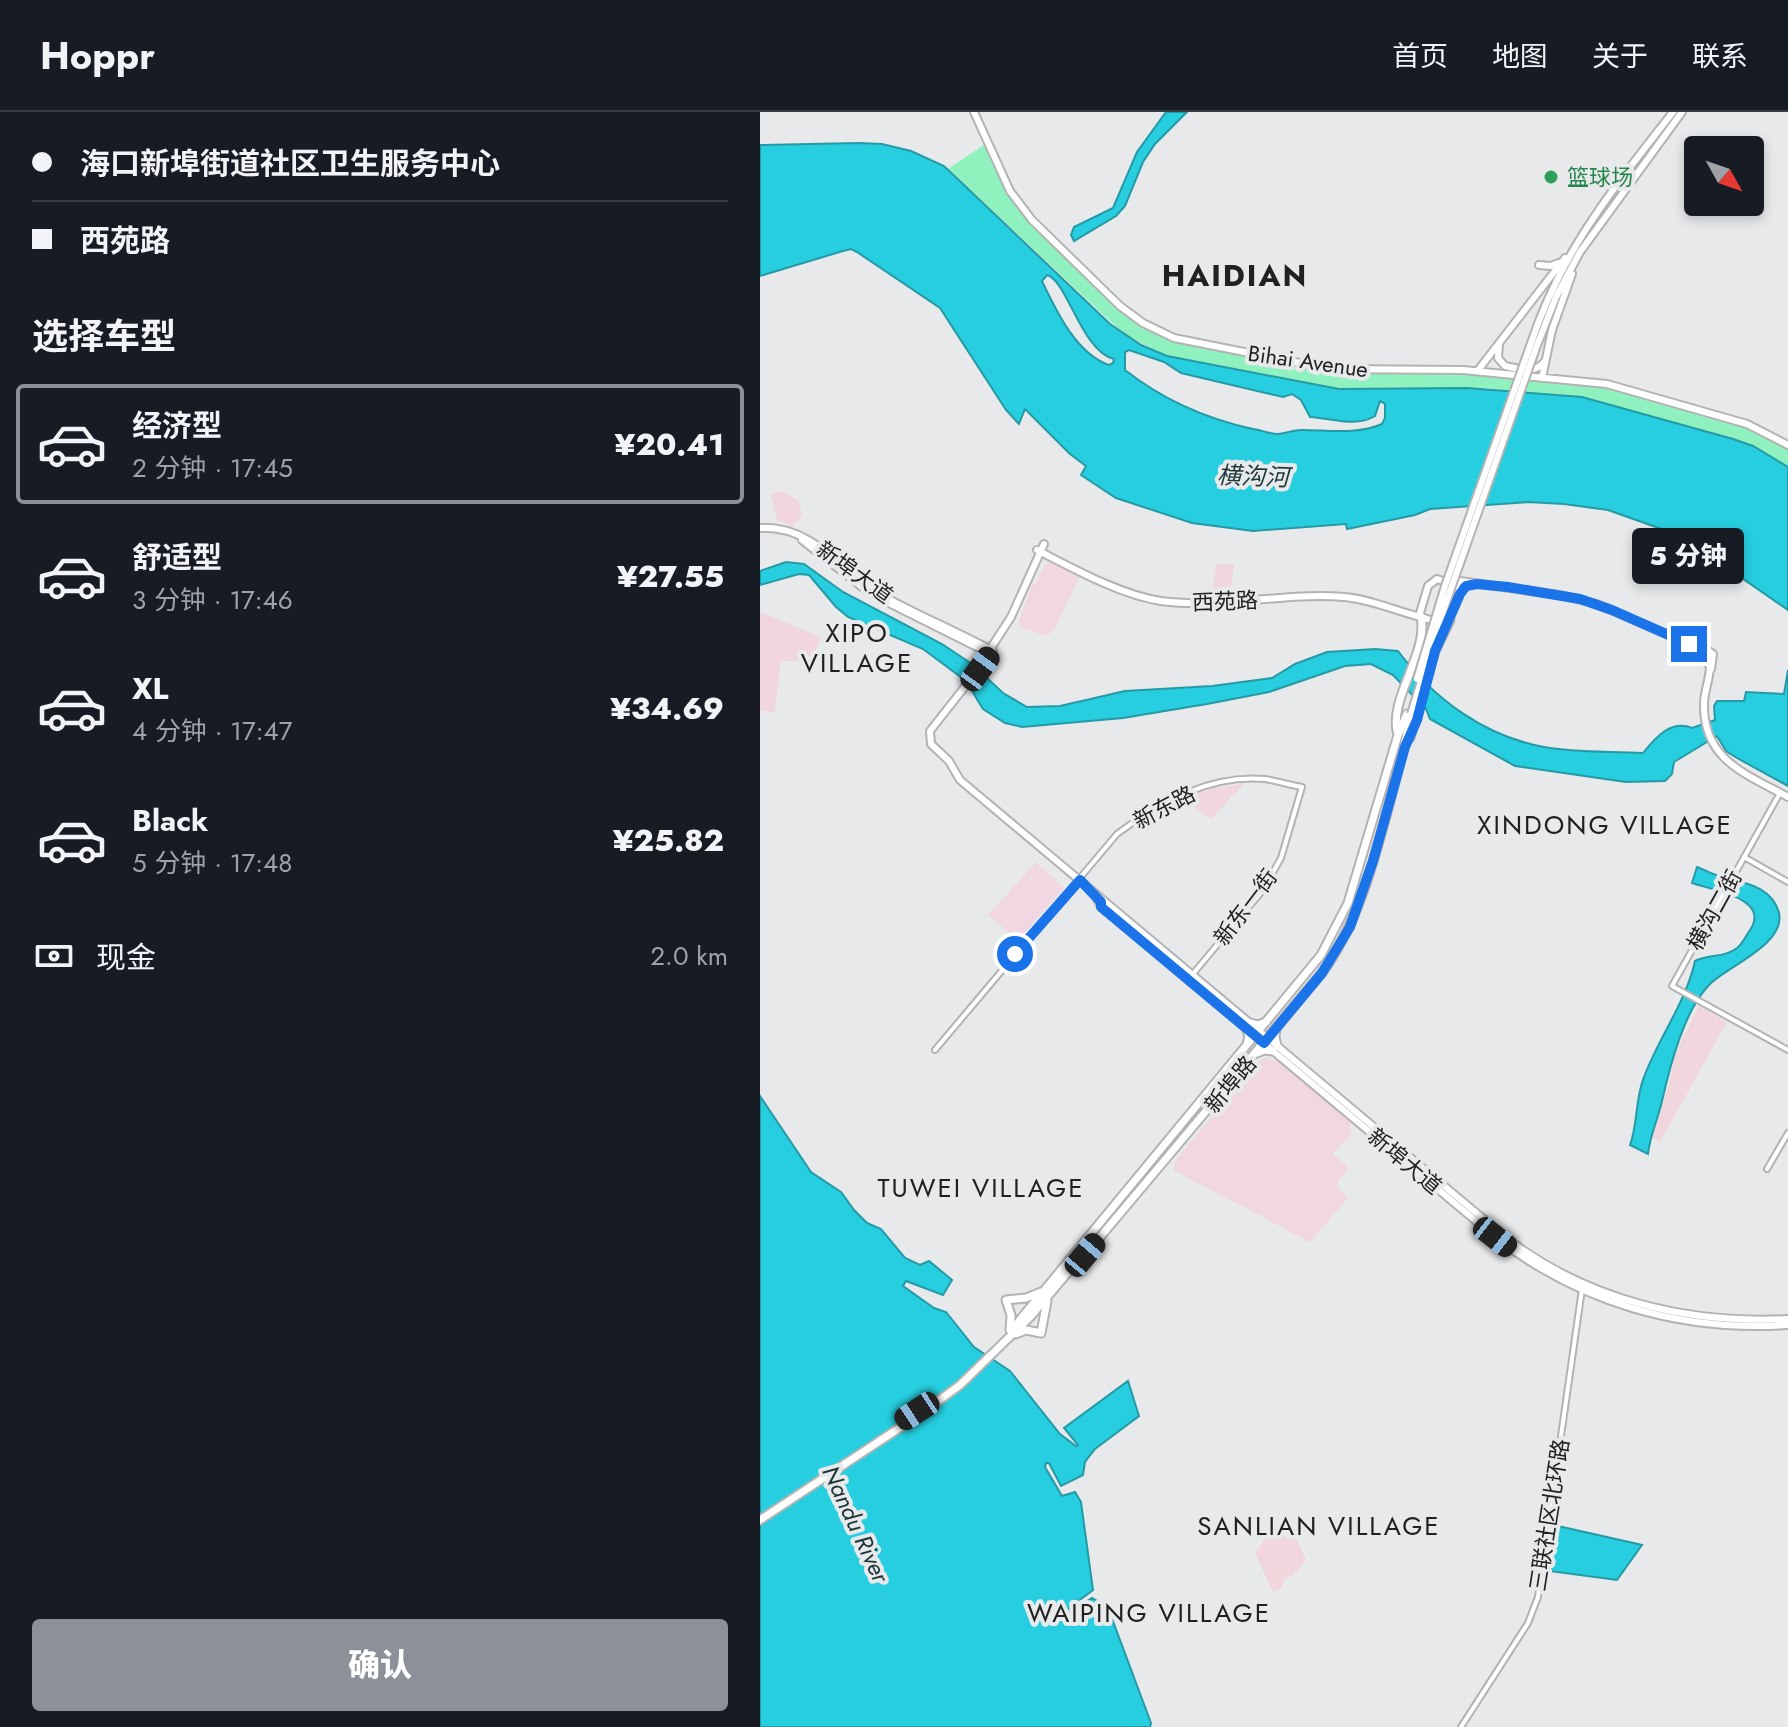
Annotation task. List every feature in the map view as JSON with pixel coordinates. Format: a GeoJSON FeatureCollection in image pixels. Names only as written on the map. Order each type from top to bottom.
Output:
{"type":"FeatureCollection","features":[{"type":"Feature","properties":{"kind":"highway"},"geometry":{"type":"LineString","coordinates":[[1398,735],[1395,728],[1399,707],[1423,626],[1421,617]]}},
{"type":"Feature","properties":{"kind":"highway"},"geometry":{"type":"LineString","coordinates":[[1398,735],[1412,715],[1435,651],[1450,620]]}},
{"type":"Feature","properties":{"kind":"highway","name":"新埠路"},"geometry":{"type":"LineString","coordinates":[[760,1518],[939,1395],[1005,1340],[1255,1054],[1328,965],[1350,927],[1373,861],[1412,715]]}},
{"type":"Feature","properties":{"kind":"highway","name":"新埠路"},"geometry":{"type":"LineString","coordinates":[[1048,1292],[1077,1250],[1316,962],[1348,903],[1398,735]]}},
{"type":"Feature","properties":{"kind":"highway"},"geometry":{"type":"LineString","coordinates":[[1246,1046],[1248,1026],[1267,1021]]}},
{"type":"Feature","properties":{"kind":"highway"},"geometry":{"type":"LineString","coordinates":[[1255,1054],[1275,1048],[1277,1027]]}},
{"type":"Feature","properties":{"kind":"highway"},"geometry":{"type":"LineString","coordinates":[[1048,1292],[1041,1333],[1026,1330],[1005,1340],[1011,1315],[1006,1300],[1048,1292]]}},
{"type":"Feature","properties":{"kind":"main road","name":"Bihai Avenue"},"geometry":{"type":"LineString","coordinates":[[975,112],[1005,174],[1028,211],[1122,304],[1150,325],[1187,340],[1330,367],[1479,369],[1543,376]]}},
{"type":"Feature","properties":{"kind":"main road","name":"Bihai Avenue"},"geometry":{"type":"LineString","coordinates":[[975,112],[1010,191],[1026,213],[1120,306],[1168,336],[1200,345],[1330,369],[1455,370],[1599,380],[1752,423],[1788,444]]}},
{"type":"Feature","properties":{"kind":"main road"},"geometry":{"type":"LineString","coordinates":[[1479,369],[1673,112]]}},
{"type":"Feature","properties":{"kind":"main road"},"geometry":{"type":"LineString","coordinates":[[1412,715],[1443,609],[1533,347],[1580,252],[1682,112]]}},
{"type":"Feature","properties":{"kind":"main road"},"geometry":{"type":"LineString","coordinates":[[1543,376],[1557,313],[1580,252]]}},
{"type":"Feature","properties":{"kind":"main road"},"geometry":{"type":"LineString","coordinates":[[1545,282],[1545,274],[1539,265],[1555,265],[1564,259]]}},
{"type":"Feature","properties":{"kind":"main road"},"geometry":{"type":"LineString","coordinates":[[1533,347],[1539,319],[1564,259]]}},
{"type":"Feature","properties":{"kind":"main road"},"geometry":{"type":"LineString","coordinates":[[1500,341],[1498,358],[1505,366],[1533,370],[1542,366],[1545,360]]}},
{"type":"Feature","properties":{"kind":"main road","name":"新埠大道"},"geometry":{"type":"LineString","coordinates":[[760,529],[803,540],[872,594],[990,652],[930,731],[931,744],[949,761],[967,786],[1192,975],[1257,1034],[1505,1237],[1581,1287],[1687,1315],[1788,1322]]}},
{"type":"Feature","properties":{"kind":"main road","name":"西苑路"},"geometry":{"type":"LineString","coordinates":[[990,652],[1011,622],[1040,551],[1126,592],[1154,600],[1194,602],[1341,597],[1365,600],[1442,624],[1450,620]]}},
{"type":"Feature","properties":{"kind":"main road"},"geometry":{"type":"LineString","coordinates":[[1421,617],[1420,608],[1430,583],[1437,579],[1455,585],[1460,594]]}},
{"type":"Feature","properties":{"kind":"main road"},"geometry":{"type":"LineString","coordinates":[[1455,585],[1460,581],[1580,599],[1689,644],[1710,666],[1704,716],[1712,740],[1724,760],[1788,797]]}},
{"type":"Feature","properties":{"kind":"main road"},"geometry":{"type":"LineString","coordinates":[[1450,620],[1466,586],[1477,584]]}},
{"type":"Feature","properties":{"kind":"main road","name":"新埠大道"},"geometry":{"type":"LineString","coordinates":[[1080,880],[1101,902],[1101,907],[1248,1026]]}},
{"type":"Feature","properties":{"kind":"street","name":"新东路"},"geometry":{"type":"LineString","coordinates":[[935,1050],[1117,834],[1150,809],[1189,791],[1231,780],[1265,779],[1302,787]]}},
{"type":"Feature","properties":{"kind":"street","name":"新东一街"},"geometry":{"type":"LineString","coordinates":[[1192,975],[1263,890],[1281,858],[1302,787]]}},
{"type":"Feature","properties":{"kind":"street","name":"横沟二街"},"geometry":{"type":"LineString","coordinates":[[1780,792],[1672,986],[1788,1050]]}},
{"type":"Feature","properties":{"kind":"street"},"geometry":{"type":"LineString","coordinates":[[1744,857],[1788,882]]}},
{"type":"Feature","properties":{"kind":"street"},"geometry":{"type":"LineString","coordinates":[[1767,1169],[1788,1133]]}},
{"type":"Feature","properties":{"kind":"street","name":"三联社区北环路"},"geometry":{"type":"LineString","coordinates":[[1461,1727],[1528,1623],[1538,1597],[1581,1287]]}},
{"type":"Feature","properties":{"kind":"shaded area"},"geometry":{"type":"Polygon","coordinates":[[[783,491],[799,501],[802,516],[792,526],[777,520],[771,494],[783,491]]]}},
{"type":"Feature","properties":{"kind":"shaded area"},"geometry":{"type":"Polygon","coordinates":[[[1052,562],[1079,578],[1054,630],[1046,636],[1020,627],[1018,623],[1032,584],[1035,585],[1045,564],[1052,562]]]}},
{"type":"Feature","properties":{"kind":"shaded area"},"geometry":{"type":"Polygon","coordinates":[[[1216,564],[1234,564],[1231,590],[1213,592],[1216,564]]]}},
{"type":"Feature","properties":{"kind":"shaded area"},"geometry":{"type":"Polygon","coordinates":[[[760,612],[821,637],[812,661],[781,661],[775,711],[771,712],[760,711],[760,612]]]}},
{"type":"Feature","properties":{"kind":"shaded area"},"geometry":{"type":"Polygon","coordinates":[[[1244,784],[1211,819],[1184,799],[1214,788],[1244,784]]]}},
{"type":"Feature","properties":{"kind":"shaded area"},"geometry":{"type":"Polygon","coordinates":[[[1036,862],[1064,888],[1018,940],[988,915],[1036,862]]]}},
{"type":"Feature","properties":{"kind":"shaded area"},"geometry":{"type":"Polygon","coordinates":[[[1699,1006],[1727,1022],[1660,1142],[1652,1137],[1670,1081],[1674,1056],[1699,1006]]]}},
{"type":"Feature","properties":{"kind":"shaded area"},"geometry":{"type":"Polygon","coordinates":[[[1266,1057],[1278,1062],[1350,1120],[1351,1134],[1333,1154],[1347,1166],[1337,1187],[1348,1198],[1310,1242],[1173,1170],[1176,1160],[1255,1065],[1266,1057]]]}},
{"type":"Feature","properties":{"kind":"shaded area"},"geometry":{"type":"Polygon","coordinates":[[[1274,1533],[1288,1538],[1295,1536],[1306,1560],[1293,1575],[1286,1578],[1280,1589],[1273,1592],[1255,1553],[1268,1535],[1274,1533]]]}},
{"type":"Feature","properties":{"kind":"green space"},"geometry":{"type":"Polygon","coordinates":[[[988,142],[1010,191],[1035,224],[1130,314],[1177,339],[1309,365],[1607,384],[1715,415],[1783,442],[1788,446],[1788,467],[1753,446],[1592,399],[1486,388],[1339,389],[1167,356],[1125,335],[948,169],[988,142]]]}},
{"type":"Feature","properties":{"kind":"water"},"geometry":{"type":"Polygon","coordinates":[[[1166,112],[1187,112],[1155,144],[1143,162],[1125,206],[1116,216],[1074,241],[1071,235],[1074,227],[1113,208],[1137,152],[1166,112]]]}},
{"type":"Feature","properties":{"kind":"water","name":"横沟河"},"geometry":{"type":"Polygon","coordinates":[[[882,144],[911,151],[944,166],[1110,324],[1141,345],[1167,356],[1339,389],[1467,388],[1582,397],[1753,446],[1788,467],[1788,610],[1681,536],[1608,510],[1528,502],[1430,509],[1347,529],[1346,524],[1253,531],[1192,523],[1116,498],[1081,475],[1086,466],[1025,409],[1019,424],[1006,410],[940,308],[857,252],[851,249],[760,276],[760,145],[882,144]],[[1047,275],[1042,281],[1068,330],[1097,359],[1109,365],[1113,363],[1114,359],[1093,344],[1061,289],[1047,275]],[[1129,350],[1125,352],[1125,370],[1139,380],[1186,407],[1236,425],[1278,434],[1299,430],[1353,431],[1382,424],[1385,418],[1385,404],[1380,401],[1375,416],[1367,420],[1310,417],[1301,400],[1292,394],[1283,397],[1181,373],[1164,362],[1129,350]]]}},
{"type":"Feature","properties":{"kind":"water"},"geometry":{"type":"Polygon","coordinates":[[[786,562],[804,564],[843,592],[942,644],[972,664],[1003,693],[1027,707],[1060,706],[1125,691],[1212,686],[1272,678],[1295,664],[1327,652],[1375,649],[1398,651],[1444,700],[1501,734],[1556,749],[1643,753],[1670,728],[1692,728],[1715,720],[1714,706],[1717,701],[1744,701],[1746,692],[1784,694],[1788,670],[1788,786],[1726,751],[1717,736],[1674,762],[1672,774],[1665,781],[1626,782],[1515,766],[1430,719],[1426,709],[1393,675],[1371,664],[1345,666],[1269,692],[1207,704],[1123,718],[1022,727],[1005,723],[983,709],[966,681],[923,649],[848,617],[809,575],[799,574],[760,585],[760,571],[786,562]]]}},
{"type":"Feature","properties":{"kind":"water"},"geometry":{"type":"Polygon","coordinates":[[[1697,867],[1763,891],[1775,904],[1779,924],[1765,944],[1710,984],[1693,1008],[1674,1055],[1648,1154],[1630,1145],[1641,1085],[1685,991],[1695,961],[1737,948],[1754,921],[1748,904],[1727,893],[1692,883],[1697,867]]]}},
{"type":"Feature","properties":{"kind":"water","name":"Nandu River"},"geometry":{"type":"Polygon","coordinates":[[[760,1096],[811,1172],[841,1192],[854,1210],[867,1223],[881,1229],[905,1258],[920,1265],[929,1261],[952,1280],[943,1295],[906,1281],[903,1286],[934,1308],[946,1312],[974,1347],[1010,1371],[1060,1434],[1078,1445],[1064,1428],[1128,1381],[1139,1416],[1095,1449],[1085,1462],[1083,1475],[1061,1486],[1049,1463],[1045,1467],[1062,1496],[1075,1492],[1081,1502],[1093,1590],[1069,1608],[1072,1611],[1092,1598],[1104,1605],[1111,1616],[1150,1727],[760,1727],[760,1096]]]}},
{"type":"Feature","properties":{"kind":"water"},"geometry":{"type":"Polygon","coordinates":[[[1558,1526],[1642,1545],[1617,1580],[1549,1571],[1558,1526]]]}},
{"type":"Feature","properties":{"kind":"place","name":"篮球场"},"geometry":{"type":"Point","coordinates":[1551,177]}},
{"type":"Feature","properties":{"kind":"district","name":"HAIDIAN"},"geometry":{"type":"Point","coordinates":[1235,275]}},
{"type":"Feature","properties":{"kind":"district","name":"XIPO VILLAGE"},"geometry":{"type":"Point","coordinates":[857,648]}},
{"type":"Feature","properties":{"kind":"district","name":"XINDONG VILLAGE"},"geometry":{"type":"Point","coordinates":[1605,825]}},
{"type":"Feature","properties":{"kind":"district","name":"TUWEI VILLAGE"},"geometry":{"type":"Point","coordinates":[981,1188]}},
{"type":"Feature","properties":{"kind":"district","name":"SANLIAN VILLAGE"},"geometry":{"type":"Point","coordinates":[1319,1526]}},
{"type":"Feature","properties":{"kind":"district","name":"WAIPING VILLAGE"},"geometry":{"type":"Point","coordinates":[1149,1613]}},
{"type":"Feature","properties":{"kind":"route"},"geometry":{"type":"LineString","coordinates":[[1015,954],[1080,880],[1098,898],[1101,907],[1264,1043],[1322,973],[1350,927],[1373,861],[1405,747],[1417,720],[1435,651],[1466,586],[1508,587],[1580,599],[1689,644]]}}]}
